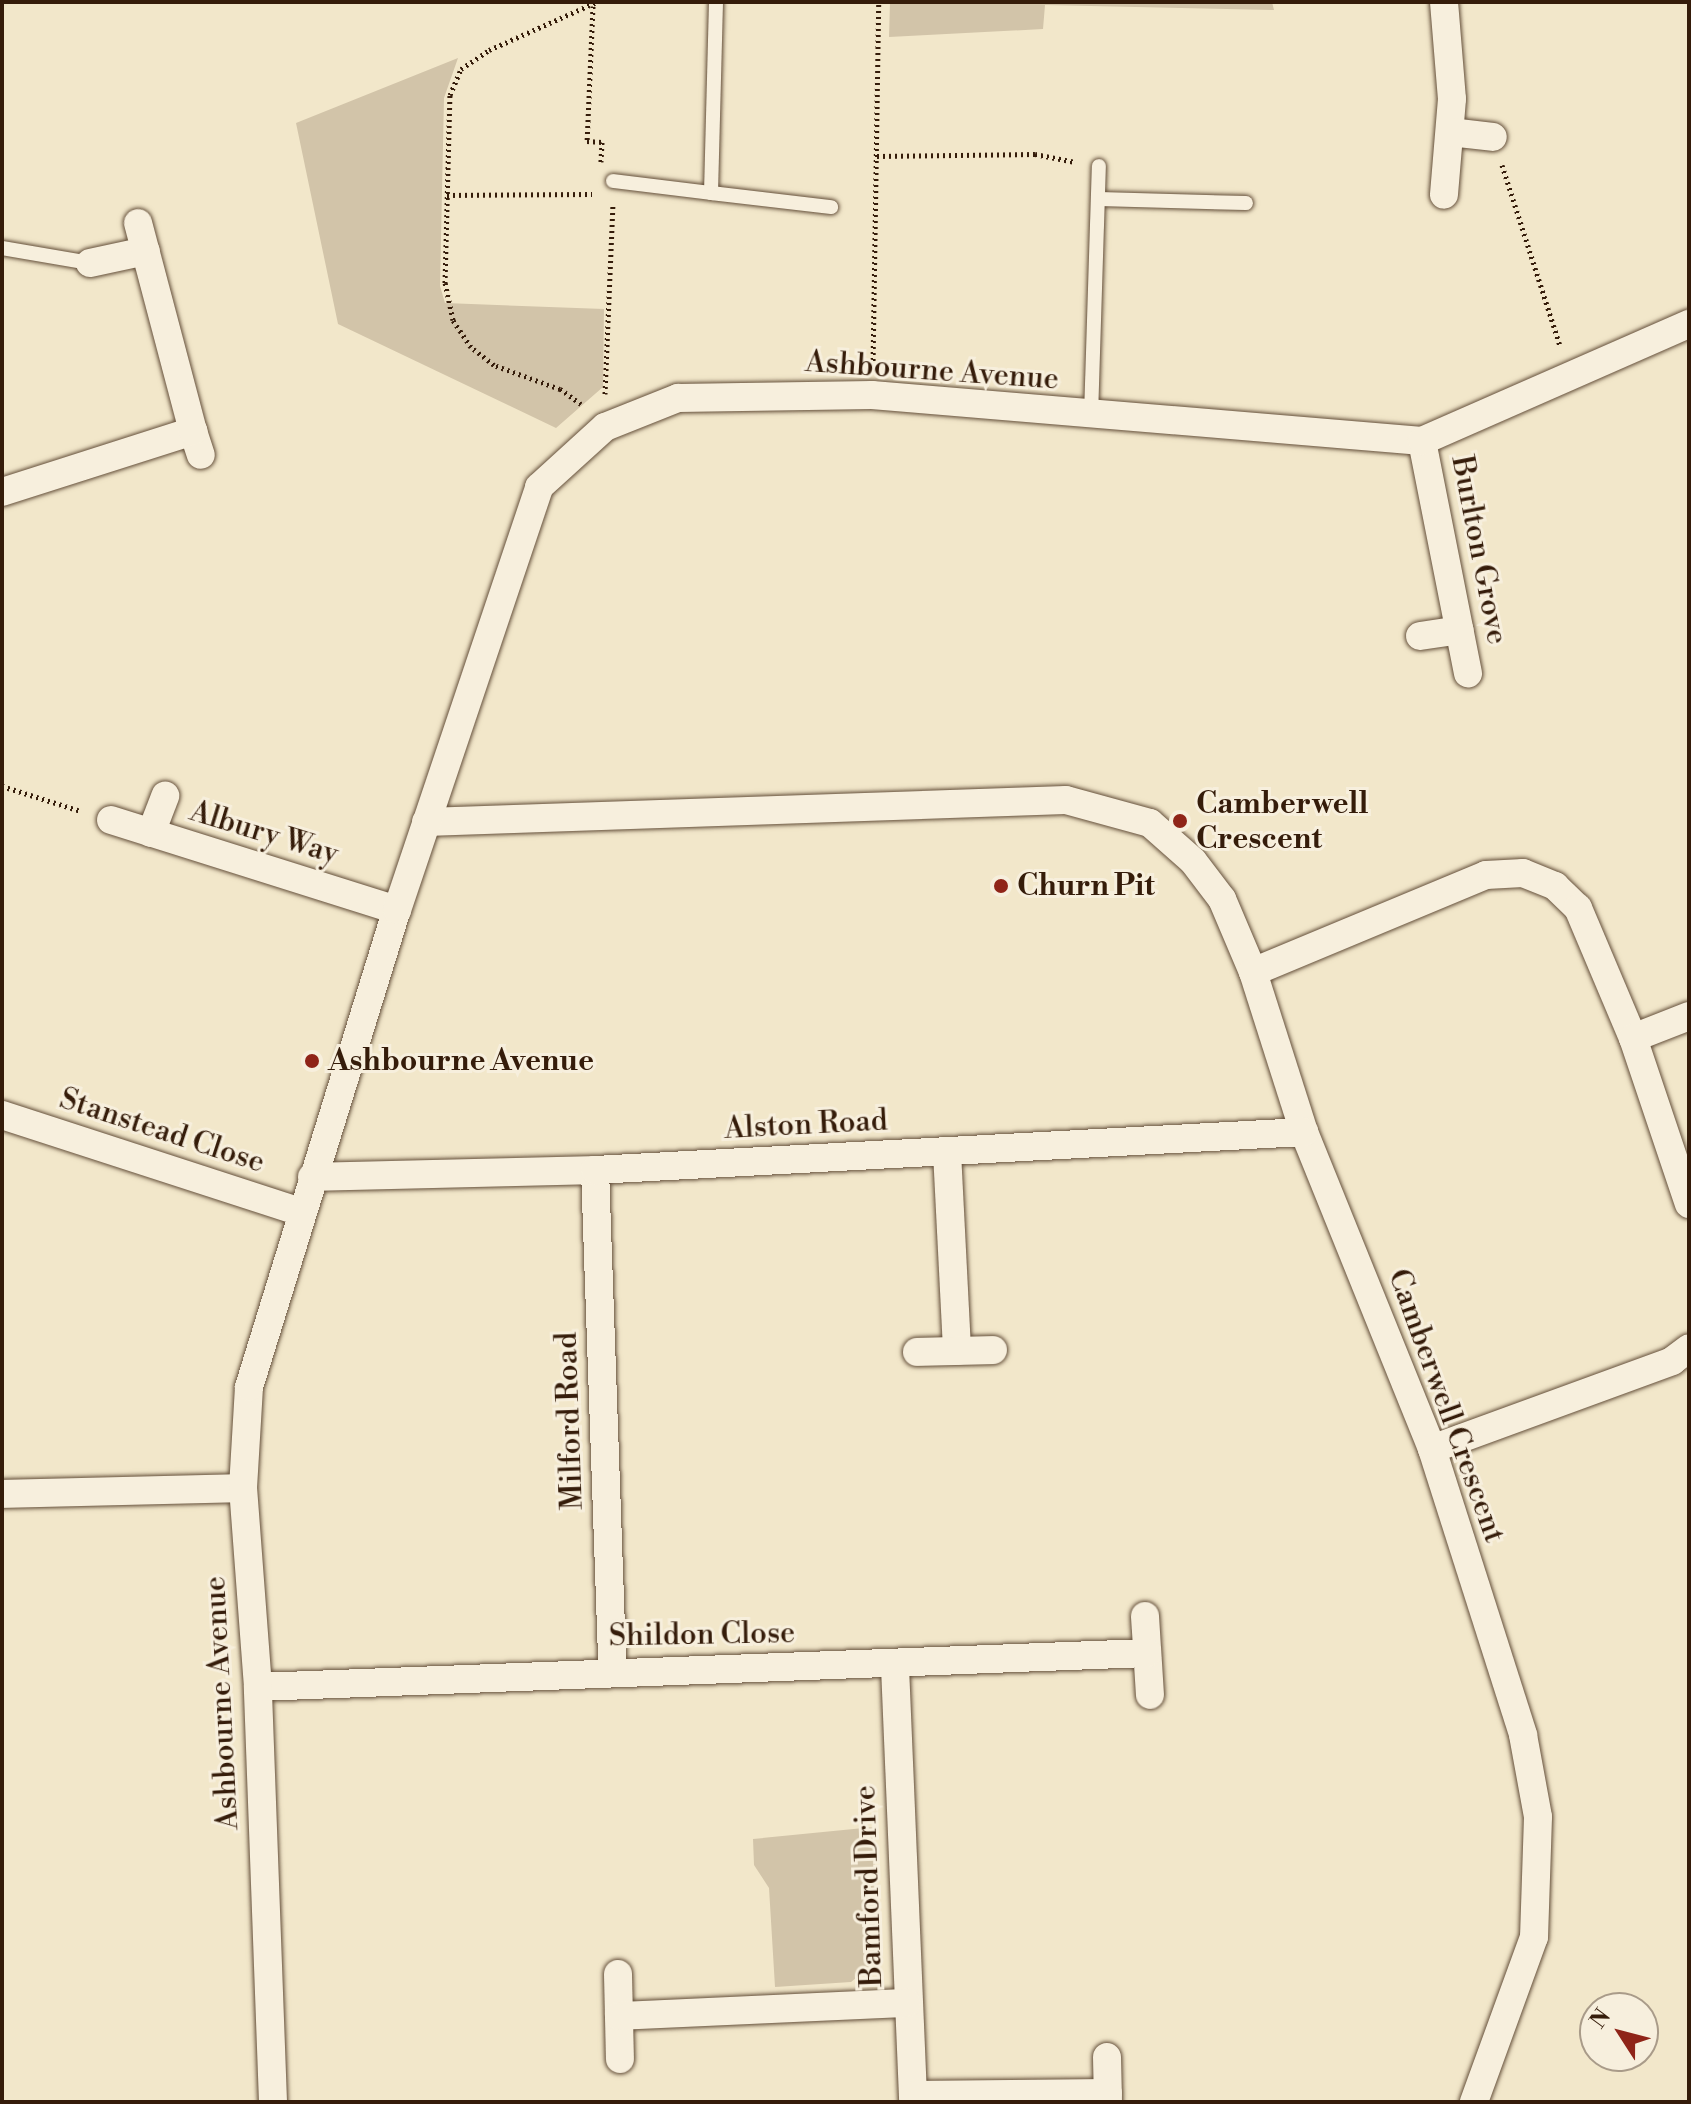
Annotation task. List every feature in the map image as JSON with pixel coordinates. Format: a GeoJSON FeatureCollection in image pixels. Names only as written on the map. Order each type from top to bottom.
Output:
{"type":"FeatureCollection","features":[{"type":"Feature","properties":{"kind":"street"},"geometry":{"type":"LineString","coordinates":[[1444,2],[1450,132],[1444,195]]}},
{"type":"Feature","properties":{"kind":"street"},"geometry":{"type":"LineString","coordinates":[[1450,132],[1493,137]]}},
{"type":"Feature","properties":{"kind":"street"},"geometry":{"type":"LineString","coordinates":[[2,492],[197,443],[138,223]]}},
{"type":"Feature","properties":{"kind":"street"},"geometry":{"type":"LineString","coordinates":[[90,263],[146,251]]}},
{"type":"Feature","properties":{"kind":"street","name":"Ashbourne Avenue"},"geometry":{"type":"LineString","coordinates":[[273,2102],[258,1687],[243,1488],[249,1387],[300,1212],[397,910],[539,487],[605,427],[678,398],[872,395],[1091,416],[1422,441],[1689,324]]}},
{"type":"Feature","properties":{"kind":"street","name":"Burlton Grove"},"geometry":{"type":"LineString","coordinates":[[1422,441],[1468,673]]}},
{"type":"Feature","properties":{"kind":"street"},"geometry":{"type":"LineString","coordinates":[[1420,636],[1460,630]]}},
{"type":"Feature","properties":{"kind":"street"},"geometry":{"type":"LineString","coordinates":[[151,833],[165,796]]}},
{"type":"Feature","properties":{"kind":"street","name":"Camberwell Crescent"},"geometry":{"type":"LineString","coordinates":[[426,822],[1066,800],[1150,823],[1193,861],[1222,899],[1253,972],[1304,1132],[1432,1449],[1523,1735],[1538,1817],[1534,1937],[1474,2102]]}},
{"type":"Feature","properties":{"kind":"street","name":"Albury Way"},"geometry":{"type":"LineString","coordinates":[[111,820],[397,910]]}},
{"type":"Feature","properties":{"kind":"street"},"geometry":{"type":"LineString","coordinates":[[1253,972],[1486,875],[1523,873],[1555,886],[1578,908],[1633,1038],[1689,1204]]}},
{"type":"Feature","properties":{"kind":"street"},"geometry":{"type":"LineString","coordinates":[[1633,1038],[1689,1016]]}},
{"type":"Feature","properties":{"kind":"street","name":"Stanstead Close"},"geometry":{"type":"LineString","coordinates":[[2,1115],[300,1212]]}},
{"type":"Feature","properties":{"kind":"street","name":"Alston Road"},"geometry":{"type":"LineString","coordinates":[[312,1177],[595,1170],[1304,1132]]}},
{"type":"Feature","properties":{"kind":"street"},"geometry":{"type":"LineString","coordinates":[[947,1152],[957,1351]]}},
{"type":"Feature","properties":{"kind":"street","name":"Milford Road"},"geometry":{"type":"LineString","coordinates":[[595,1170],[612,1669]]}},
{"type":"Feature","properties":{"kind":"street"},"geometry":{"type":"LineString","coordinates":[[1432,1449],[1672,1361],[1689,1348]]}},
{"type":"Feature","properties":{"kind":"street"},"geometry":{"type":"LineString","coordinates":[[917,1352],[993,1350]]}},
{"type":"Feature","properties":{"kind":"street"},"geometry":{"type":"LineString","coordinates":[[2,1494],[243,1488]]}},
{"type":"Feature","properties":{"kind":"street"},"geometry":{"type":"LineString","coordinates":[[1145,1616],[1150,1695]]}},
{"type":"Feature","properties":{"kind":"street","name":"Shildon Close"},"geometry":{"type":"LineString","coordinates":[[258,1687],[612,1669],[895,1667],[1147,1653]]}},
{"type":"Feature","properties":{"kind":"street","name":"Bamford Drive"},"geometry":{"type":"LineString","coordinates":[[895,1667],[913,2098]]}},
{"type":"Feature","properties":{"kind":"street"},"geometry":{"type":"LineString","coordinates":[[618,1974],[620,2059]]}},
{"type":"Feature","properties":{"kind":"street"},"geometry":{"type":"LineString","coordinates":[[619,2016],[907,2003]]}},
{"type":"Feature","properties":{"kind":"street"},"geometry":{"type":"LineString","coordinates":[[913,2098],[1108,2098],[1107,2057]]}},
{"type":"Feature","properties":{"kind":"lane"},"geometry":{"type":"LineString","coordinates":[[711,193],[716,2]]}},
{"type":"Feature","properties":{"kind":"lane"},"geometry":{"type":"LineString","coordinates":[[1091,416],[1099,166]]}},
{"type":"Feature","properties":{"kind":"lane"},"geometry":{"type":"LineString","coordinates":[[613,188],[711,193],[831,207]]}},
{"type":"Feature","properties":{"kind":"lane"},"geometry":{"type":"LineString","coordinates":[[1099,199],[1246,203]]}},
{"type":"Feature","properties":{"kind":"lane"},"geometry":{"type":"LineString","coordinates":[[2,248],[90,263]]}},
{"type":"Feature","properties":{"kind":"path"},"geometry":{"type":"LineString","coordinates":[[872,395],[879,2]]}},
{"type":"Feature","properties":{"kind":"path"},"geometry":{"type":"LineString","coordinates":[[595,4],[587,141],[602,142],[601,163],[613,163],[605,427],[560,389],[520,379],[465,338],[453,320],[445,283],[450,95],[461,69],[489,50],[595,4]]}},
{"type":"Feature","properties":{"kind":"path"},"geometry":{"type":"LineString","coordinates":[[1493,137],[1570,376]]}},
{"type":"Feature","properties":{"kind":"path"},"geometry":{"type":"LineString","coordinates":[[877,156],[1035,154],[1099,166]]}},
{"type":"Feature","properties":{"kind":"path"},"geometry":{"type":"LineString","coordinates":[[447,195],[613,188]]}},
{"type":"Feature","properties":{"kind":"path"},"geometry":{"type":"LineString","coordinates":[[2,786],[111,820]]}},
{"type":"Feature","properties":{"kind":"shaded area"},"geometry":{"type":"Polygon","coordinates":[[[890,2],[1272,2],[1274,10],[1045,5],[1043,29],[889,37],[890,2]]]}},
{"type":"Feature","properties":{"kind":"shaded area"},"geometry":{"type":"Polygon","coordinates":[[[458,58],[444,98],[440,286],[445,303],[604,309],[603,387],[556,428],[338,324],[296,123],[458,58]]]}},
{"type":"Feature","properties":{"kind":"shaded area"},"geometry":{"type":"Polygon","coordinates":[[[874,1827],[878,1960],[851,1982],[775,1987],[769,1888],[754,1865],[753,1839],[874,1827]]]}},
{"type":"Feature","properties":{"kind":"place","name":"Camberwell Crescent"},"geometry":{"type":"Point","coordinates":[1180,821]}},
{"type":"Feature","properties":{"kind":"place","name":"Churn Pit"},"geometry":{"type":"Point","coordinates":[1001,886]}},
{"type":"Feature","properties":{"kind":"place","name":"Ashbourne Avenue"},"geometry":{"type":"Point","coordinates":[312,1061]}}]}
